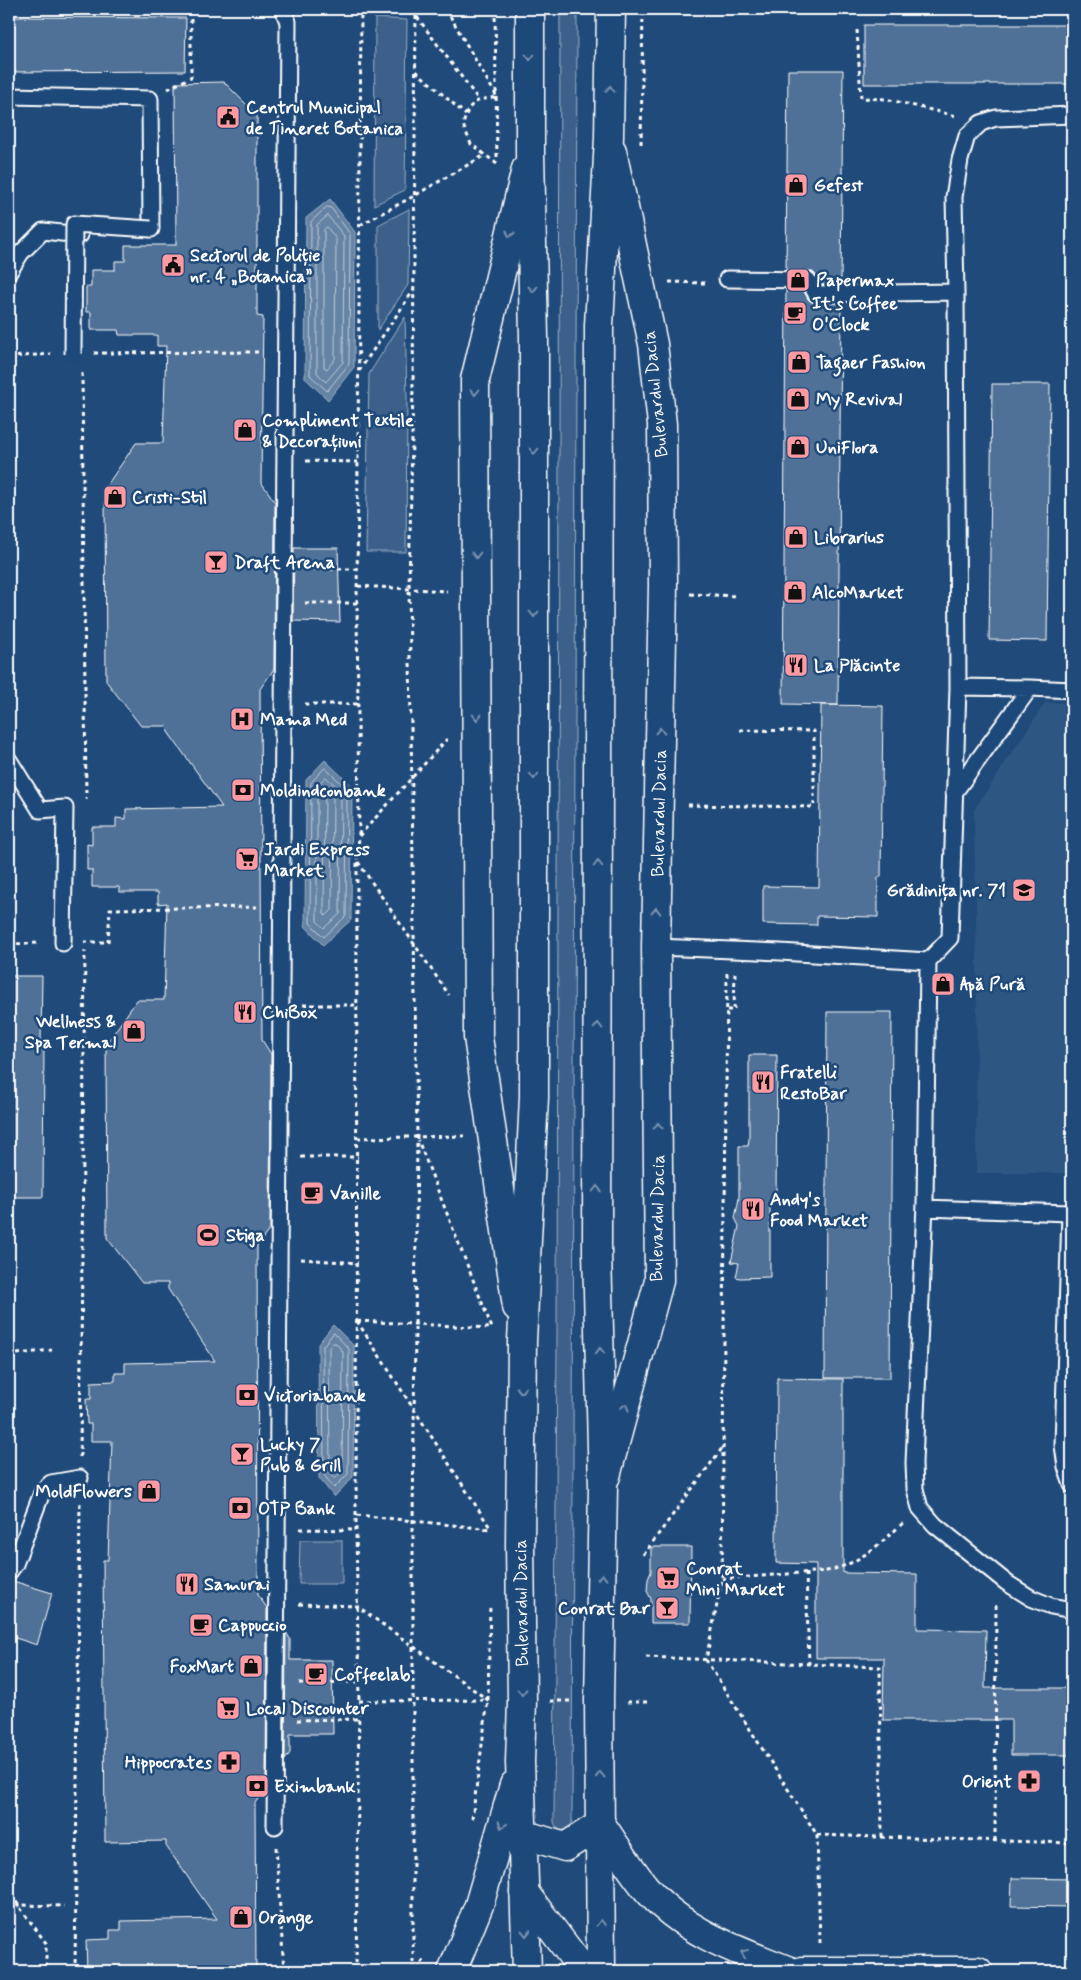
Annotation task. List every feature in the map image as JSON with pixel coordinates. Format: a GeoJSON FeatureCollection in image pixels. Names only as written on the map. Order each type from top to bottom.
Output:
{"type":"FeatureCollection","features":[{"type":"Feature","properties":{"kind":"main road","name":"Bulevardul Dacia"},"geometry":{"type":"LineString","coordinates":[[527,1971],[520,1762],[522,1701],[520,1544],[522,1341],[534,1097],[534,338],[530,152],[530,9]]}},
{"type":"Feature","properties":{"kind":"main road","name":"Bulevardul Dacia"},"geometry":{"type":"LineString","coordinates":[[601,1971],[601,1824],[598,1701],[603,1487],[597,1251],[599,326],[609,137],[611,9]]}},
{"type":"Feature","properties":{"kind":"main road","name":"Bulevardul Dacia"},"geometry":{"type":"LineString","coordinates":[[603,1487],[660,1281],[656,947],[664,586],[662,424],[653,344],[609,137]]}},
{"type":"Feature","properties":{"kind":"main road","name":"Bulevardul Dacia"},"geometry":{"type":"LineString","coordinates":[[522,1341],[478,1037],[475,380],[530,152]]}},
{"type":"Feature","properties":{"kind":"main road"},"geometry":{"type":"LineString","coordinates":[[452,1971],[479,1905],[520,1762]]}},
{"type":"Feature","properties":{"kind":"main road"},"geometry":{"type":"LineString","coordinates":[[522,1834],[565,1848],[601,1824],[645,1887],[664,1907],[686,1923],[727,1946],[790,1971]]}},
{"type":"Feature","properties":{"kind":"main road"},"geometry":{"type":"LineString","coordinates":[[524,1892],[584,1971]]}},
{"type":"Feature","properties":{"kind":"main road"},"geometry":{"type":"LineString","coordinates":[[810,1971],[978,1971]]}},
{"type":"Feature","properties":{"kind":"lane"},"geometry":{"type":"LineString","coordinates":[[275,1826],[288,22],[283,9]]}},
{"type":"Feature","properties":{"kind":"lane"},"geometry":{"type":"LineString","coordinates":[[9,96],[150,99],[151,229],[74,224],[77,358]]}},
{"type":"Feature","properties":{"kind":"lane"},"geometry":{"type":"LineString","coordinates":[[1072,115],[996,118],[981,123],[967,136],[960,160],[954,197],[958,687],[950,938],[928,961],[925,1208],[914,1463],[915,1489],[920,1508],[941,1530],[1031,1598],[1051,1606],[1072,1610]]}},
{"type":"Feature","properties":{"kind":"lane"},"geometry":{"type":"LineString","coordinates":[[9,272],[20,253],[43,231],[80,235]]}},
{"type":"Feature","properties":{"kind":"lane"},"geometry":{"type":"LineString","coordinates":[[727,279],[808,280],[816,294],[956,292]]}},
{"type":"Feature","properties":{"kind":"lane"},"geometry":{"type":"LineString","coordinates":[[958,687],[1072,690]]}},
{"type":"Feature","properties":{"kind":"lane"},"geometry":{"type":"LineString","coordinates":[[954,793],[1030,688]]}},
{"type":"Feature","properties":{"kind":"lane"},"geometry":{"type":"LineString","coordinates":[[9,760],[40,810],[65,808],[63,943]]}},
{"type":"Feature","properties":{"kind":"lane"},"geometry":{"type":"LineString","coordinates":[[656,947],[928,961]]}},
{"type":"Feature","properties":{"kind":"lane"},"geometry":{"type":"LineString","coordinates":[[925,1208],[1071,1212],[1064,1445],[1066,1467],[1072,1485]]}},
{"type":"Feature","properties":{"kind":"lane"},"geometry":{"type":"LineString","coordinates":[[9,1572],[15,1564],[44,1490],[51,1483],[80,1478]]}},
{"type":"Feature","properties":{"kind":"path"},"geometry":{"type":"LineString","coordinates":[[150,99],[191,76],[191,9]]}},
{"type":"Feature","properties":{"kind":"path"},"geometry":{"type":"LineString","coordinates":[[356,1971],[359,1719],[356,1530],[358,1263],[357,861],[359,836],[357,603],[361,9]]}},
{"type":"Feature","properties":{"kind":"path"},"geometry":{"type":"LineString","coordinates":[[413,1971],[413,1522],[417,1137],[409,589],[413,396],[416,9]]}},
{"type":"Feature","properties":{"kind":"path"},"geometry":{"type":"LineString","coordinates":[[446,9],[497,97],[478,99],[470,106],[463,125],[471,144],[498,164]]}},
{"type":"Feature","properties":{"kind":"path"},"geometry":{"type":"LineString","coordinates":[[417,16],[478,99]]}},
{"type":"Feature","properties":{"kind":"path"},"geometry":{"type":"LineString","coordinates":[[858,30],[862,98],[886,99],[981,123]]}},
{"type":"Feature","properties":{"kind":"path"},"geometry":{"type":"LineString","coordinates":[[416,71],[466,115]]}},
{"type":"Feature","properties":{"kind":"path"},"geometry":{"type":"LineString","coordinates":[[360,225],[485,155]]}},
{"type":"Feature","properties":{"kind":"path"},"geometry":{"type":"LineString","coordinates":[[663,282],[708,284]]}},
{"type":"Feature","properties":{"kind":"path"},"geometry":{"type":"LineString","coordinates":[[359,372],[413,290]]}},
{"type":"Feature","properties":{"kind":"path"},"geometry":{"type":"LineString","coordinates":[[86,806],[77,358],[286,351]]}},
{"type":"Feature","properties":{"kind":"path"},"geometry":{"type":"LineString","coordinates":[[9,357],[27,355]]}},
{"type":"Feature","properties":{"kind":"path"},"geometry":{"type":"LineString","coordinates":[[285,461],[358,462]]}},
{"type":"Feature","properties":{"kind":"path"},"geometry":{"type":"LineString","coordinates":[[284,568],[358,568]]}},
{"type":"Feature","properties":{"kind":"path"},"geometry":{"type":"LineString","coordinates":[[358,586],[452,591]]}},
{"type":"Feature","properties":{"kind":"path"},"geometry":{"type":"LineString","coordinates":[[684,594],[737,596]]}},
{"type":"Feature","properties":{"kind":"path"},"geometry":{"type":"LineString","coordinates":[[284,602],[357,603]]}},
{"type":"Feature","properties":{"kind":"path"},"geometry":{"type":"LineString","coordinates":[[283,704],[357,704]]}},
{"type":"Feature","properties":{"kind":"path"},"geometry":{"type":"LineString","coordinates":[[684,805],[814,807],[814,731],[736,730]]}},
{"type":"Feature","properties":{"kind":"path"},"geometry":{"type":"LineString","coordinates":[[359,836],[412,775],[453,732]]}},
{"type":"Feature","properties":{"kind":"path"},"geometry":{"type":"LineString","coordinates":[[357,861],[452,1000]]}},
{"type":"Feature","properties":{"kind":"path"},"geometry":{"type":"LineString","coordinates":[[9,944],[108,942],[110,908],[282,907]]}},
{"type":"Feature","properties":{"kind":"path"},"geometry":{"type":"LineString","coordinates":[[75,1971],[85,935]]}},
{"type":"Feature","properties":{"kind":"path"},"geometry":{"type":"LineString","coordinates":[[727,1010],[734,1010],[736,950]]}},
{"type":"Feature","properties":{"kind":"path"},"geometry":{"type":"LineString","coordinates":[[727,973],[722,1579],[706,1660],[817,1835],[821,1936],[810,1971]]}},
{"type":"Feature","properties":{"kind":"path"},"geometry":{"type":"LineString","coordinates":[[281,1005],[358,1005]]}},
{"type":"Feature","properties":{"kind":"path"},"geometry":{"type":"LineString","coordinates":[[357,1138],[474,1136]]}},
{"type":"Feature","properties":{"kind":"path"},"geometry":{"type":"LineString","coordinates":[[357,1321],[492,1328],[417,1137]]}},
{"type":"Feature","properties":{"kind":"path"},"geometry":{"type":"LineString","coordinates":[[299,1157],[358,1156]]}},
{"type":"Feature","properties":{"kind":"path"},"geometry":{"type":"LineString","coordinates":[[280,1258],[358,1263]]}},
{"type":"Feature","properties":{"kind":"path"},"geometry":{"type":"LineString","coordinates":[[356,1515],[491,1529],[357,1321]]}},
{"type":"Feature","properties":{"kind":"path"},"geometry":{"type":"LineString","coordinates":[[9,1355],[52,1350]]}},
{"type":"Feature","properties":{"kind":"path"},"geometry":{"type":"LineString","coordinates":[[642,1555],[723,1447]]}},
{"type":"Feature","properties":{"kind":"path"},"geometry":{"type":"LineString","coordinates":[[722,1579],[806,1573],[843,1568],[872,1551],[920,1508]]}},
{"type":"Feature","properties":{"kind":"path"},"geometry":{"type":"LineString","coordinates":[[278,1529],[356,1530]]}},
{"type":"Feature","properties":{"kind":"path"},"geometry":{"type":"LineString","coordinates":[[806,1573],[809,1664]]}},
{"type":"Feature","properties":{"kind":"path"},"geometry":{"type":"LineString","coordinates":[[995,1841],[996,1573]]}},
{"type":"Feature","properties":{"kind":"path"},"geometry":{"type":"LineString","coordinates":[[278,1603],[357,1606],[488,1700]]}},
{"type":"Feature","properties":{"kind":"path"},"geometry":{"type":"LineString","coordinates":[[646,1657],[880,1667],[882,1837]]}},
{"type":"Feature","properties":{"kind":"path"},"geometry":{"type":"LineString","coordinates":[[277,1684],[358,1682]]}},
{"type":"Feature","properties":{"kind":"path"},"geometry":{"type":"LineString","coordinates":[[359,1701],[646,1702]]}},
{"type":"Feature","properties":{"kind":"path"},"geometry":{"type":"LineString","coordinates":[[277,1721],[359,1719]]}},
{"type":"Feature","properties":{"kind":"path"},"geometry":{"type":"LineString","coordinates":[[275,1826],[284,1971]]}},
{"type":"Feature","properties":{"kind":"path"},"geometry":{"type":"LineString","coordinates":[[817,1835],[1072,1843]]}},
{"type":"Feature","properties":{"kind":"path"},"geometry":{"type":"LineString","coordinates":[[9,1887],[18,1905],[46,1943],[46,1971]]}},
{"type":"Feature","properties":{"kind":"path"},"geometry":{"type":"LineString","coordinates":[[18,1905],[64,1906]]}},
{"type":"Feature","properties":{"kind":"path"},"geometry":{"type":"LineString","coordinates":[[9,1921],[18,1905]]}},
{"type":"Feature","properties":{"kind":"shaded area"},"geometry":{"type":"Polygon","coordinates":[[[560,9],[577,9],[572,1827],[566,1832],[557,1828],[554,1822],[560,9]]]}},
{"type":"Feature","properties":{"kind":"shaded area"},"geometry":{"type":"Polygon","coordinates":[[[375,18],[407,20],[405,190],[374,205],[375,18]]]}},
{"type":"Feature","properties":{"kind":"shaded area"},"geometry":{"type":"Polygon","coordinates":[[[409,209],[408,285],[378,330],[378,225],[409,209]]]}},
{"type":"Feature","properties":{"kind":"shaded area"},"geometry":{"type":"Polygon","coordinates":[[[405,317],[407,399],[406,552],[366,552],[369,374],[405,317]]]}},
{"type":"Feature","properties":{"kind":"shaded area","name":"Grădinița nr. 71"},"geometry":{"type":"Polygon","coordinates":[[[1045,703],[1072,703],[1072,1173],[976,1173],[977,970],[974,810],[1045,703]]]}},
{"type":"Feature","properties":{"kind":"shaded area"},"geometry":{"type":"Polygon","coordinates":[[[300,1540],[342,1540],[342,1584],[299,1584],[300,1540]]]}},
{"type":"Feature","properties":{"kind":"water"},"geometry":{"type":"Polygon","coordinates":[[[330,199],[355,232],[354,367],[328,400],[305,378],[306,218],[330,199]]]}},
{"type":"Feature","properties":{"kind":"water"},"geometry":{"type":"Polygon","coordinates":[[[325,760],[352,786],[351,920],[323,945],[305,926],[306,780],[325,760]]]}},
{"type":"Feature","properties":{"kind":"water"},"geometry":{"type":"Polygon","coordinates":[[[333,1325],[354,1346],[353,1477],[334,1497],[319,1478],[318,1344],[333,1325]]]}},
{"type":"Feature","properties":{"kind":"building"},"geometry":{"type":"Polygon","coordinates":[[[9,17],[186,18],[185,71],[9,72],[9,17]]]}},
{"type":"Feature","properties":{"kind":"building"},"geometry":{"type":"Polygon","coordinates":[[[864,25],[1072,25],[1072,84],[864,84],[864,25]]]}},
{"type":"Feature","properties":{"kind":"building"},"geometry":{"type":"Polygon","coordinates":[[[788,70],[843,70],[841,284],[821,285],[812,272],[786,270],[788,70]]]}},
{"type":"Feature","properties":{"kind":"building"},"geometry":{"type":"Polygon","coordinates":[[[224,82],[257,115],[257,316],[263,317],[261,482],[275,502],[274,669],[260,689],[262,1040],[271,1054],[270,1229],[257,1246],[258,1595],[267,1608],[266,1788],[255,1803],[256,1971],[87,1971],[86,1940],[110,1939],[110,1930],[121,1930],[121,1921],[217,1919],[166,1846],[166,1841],[105,1842],[103,1560],[108,1560],[112,1441],[91,1441],[91,1424],[87,1424],[86,1399],[91,1399],[91,1382],[115,1381],[115,1373],[125,1373],[125,1363],[215,1361],[168,1289],[168,1283],[142,1283],[107,1238],[106,1044],[137,1000],[164,1000],[167,903],[158,904],[158,892],[119,892],[119,887],[92,887],[92,870],[87,870],[87,844],[92,845],[92,827],[116,827],[116,818],[126,819],[126,809],[222,807],[168,732],[167,726],[141,726],[106,681],[105,488],[136,443],[163,443],[166,346],[157,346],[157,335],[119,335],[118,330],[91,330],[91,312],[86,312],[86,287],[91,287],[91,270],[115,270],[115,261],[125,261],[125,245],[176,245],[175,83],[224,82]]]}},
{"type":"Feature","properties":{"kind":"building"},"geometry":{"type":"Polygon","coordinates":[[[786,289],[803,289],[808,299],[816,303],[841,303],[838,705],[783,704],[786,289]]]}},
{"type":"Feature","properties":{"kind":"building"},"geometry":{"type":"Polygon","coordinates":[[[992,384],[1050,384],[1047,641],[989,640],[992,384]]]}},
{"type":"Feature","properties":{"kind":"building"},"geometry":{"type":"Polygon","coordinates":[[[294,548],[338,548],[340,622],[293,621],[294,548]]]}},
{"type":"Feature","properties":{"kind":"building"},"geometry":{"type":"Polygon","coordinates":[[[821,705],[883,706],[881,877],[878,877],[878,917],[817,916],[817,925],[763,924],[763,886],[819,887],[821,705]]]}},
{"type":"Feature","properties":{"kind":"building"},"geometry":{"type":"Polygon","coordinates":[[[9,976],[42,976],[41,1041],[44,1041],[43,1197],[9,1197],[9,976]]]}},
{"type":"Feature","properties":{"kind":"building"},"geometry":{"type":"Polygon","coordinates":[[[827,1012],[892,1012],[890,1378],[825,1378],[827,1012]]]}},
{"type":"Feature","properties":{"kind":"building","name":"Andy's Food Market"},"geometry":{"type":"Polygon","coordinates":[[[749,1055],[777,1055],[776,1199],[770,1200],[770,1277],[740,1278],[736,1277],[739,1263],[731,1262],[739,1226],[735,1218],[739,1198],[739,1146],[748,1146],[749,1139],[749,1055]]]}},
{"type":"Feature","properties":{"kind":"building"},"geometry":{"type":"Polygon","coordinates":[[[777,1378],[843,1379],[843,1573],[917,1574],[917,1629],[986,1630],[985,1688],[1072,1688],[1072,1755],[1011,1755],[1011,1720],[883,1720],[884,1658],[816,1658],[816,1564],[776,1563],[777,1378]]]}},
{"type":"Feature","properties":{"kind":"building"},"geometry":{"type":"Polygon","coordinates":[[[651,1547],[691,1547],[690,1623],[651,1623],[651,1599],[647,1591],[651,1572],[651,1547]]]}},
{"type":"Feature","properties":{"kind":"building"},"geometry":{"type":"Polygon","coordinates":[[[13,1581],[52,1593],[37,1645],[9,1636],[9,1596],[13,1581]]]}},
{"type":"Feature","properties":{"kind":"building"},"geometry":{"type":"Polygon","coordinates":[[[286,1632],[290,1639],[290,1660],[332,1660],[333,1734],[290,1734],[290,1753],[285,1760],[286,1632]]]}},
{"type":"Feature","properties":{"kind":"building"},"geometry":{"type":"Polygon","coordinates":[[[1012,1878],[1072,1879],[1072,1907],[1011,1906],[1012,1878]]]}},
{"type":"Feature","properties":{"kind":"place","name":"Centrul Municipal de Tineret Botanica"},"geometry":{"type":"Point","coordinates":[228,117]}},
{"type":"Feature","properties":{"kind":"place","name":"Gefest"},"geometry":{"type":"Point","coordinates":[796,185]}},
{"type":"Feature","properties":{"kind":"place","name":"Sectorul de Poliție nr. 4 „Botanica”"},"geometry":{"type":"Point","coordinates":[173,265]}},
{"type":"Feature","properties":{"kind":"place","name":"Papermax"},"geometry":{"type":"Point","coordinates":[798,280]}},
{"type":"Feature","properties":{"kind":"place","name":"It's Coffee O'Clock"},"geometry":{"type":"Point","coordinates":[795,313]}},
{"type":"Feature","properties":{"kind":"place","name":"Tagaer Fashion"},"geometry":{"type":"Point","coordinates":[799,362]}},
{"type":"Feature","properties":{"kind":"place","name":"My Revival"},"geometry":{"type":"Point","coordinates":[798,399]}},
{"type":"Feature","properties":{"kind":"place","name":"Compliment Textile & Decorațiuni"},"geometry":{"type":"Point","coordinates":[245,430]}},
{"type":"Feature","properties":{"kind":"place","name":"UniFlora"},"geometry":{"type":"Point","coordinates":[798,447]}},
{"type":"Feature","properties":{"kind":"place","name":"Cristi-Stil"},"geometry":{"type":"Point","coordinates":[115,497]}},
{"type":"Feature","properties":{"kind":"place","name":"Librarius"},"geometry":{"type":"Point","coordinates":[796,537]}},
{"type":"Feature","properties":{"kind":"place","name":"Draft Arena"},"geometry":{"type":"Point","coordinates":[216,562]}},
{"type":"Feature","properties":{"kind":"place","name":"AlcoMarket"},"geometry":{"type":"Point","coordinates":[795,592]}},
{"type":"Feature","properties":{"kind":"place","name":"La Plăcinte"},"geometry":{"type":"Point","coordinates":[796,665]}},
{"type":"Feature","properties":{"kind":"place","name":"Mama Med"},"geometry":{"type":"Point","coordinates":[242,719]}},
{"type":"Feature","properties":{"kind":"place","name":"Moldindconbank"},"geometry":{"type":"Point","coordinates":[243,790]}},
{"type":"Feature","properties":{"kind":"place","name":"Jardi Express Market"},"geometry":{"type":"Point","coordinates":[247,859]}},
{"type":"Feature","properties":{"kind":"place","name":"Grădinița nr. 71"},"geometry":{"type":"Point","coordinates":[1024,890]}},
{"type":"Feature","properties":{"kind":"place","name":"Apă Pură"},"geometry":{"type":"Point","coordinates":[943,984]}},
{"type":"Feature","properties":{"kind":"place","name":"ChiBox"},"geometry":{"type":"Point","coordinates":[245,1012]}},
{"type":"Feature","properties":{"kind":"place","name":"Wellness & Spa Termal"},"geometry":{"type":"Point","coordinates":[134,1031]}},
{"type":"Feature","properties":{"kind":"place","name":"Fratelli RestoBar"},"geometry":{"type":"Point","coordinates":[763,1082]}},
{"type":"Feature","properties":{"kind":"place","name":"Vanille"},"geometry":{"type":"Point","coordinates":[312,1193]}},
{"type":"Feature","properties":{"kind":"place","name":"Andy's Food Market"},"geometry":{"type":"Point","coordinates":[753,1209]}},
{"type":"Feature","properties":{"kind":"place","name":"Stiga"},"geometry":{"type":"Point","coordinates":[208,1235]}},
{"type":"Feature","properties":{"kind":"place","name":"Victoriabank"},"geometry":{"type":"Point","coordinates":[247,1395]}},
{"type":"Feature","properties":{"kind":"place","name":"Lucky 7 Pub & Grill"},"geometry":{"type":"Point","coordinates":[242,1454]}},
{"type":"Feature","properties":{"kind":"place","name":"MoldFlowers"},"geometry":{"type":"Point","coordinates":[149,1491]}},
{"type":"Feature","properties":{"kind":"place","name":"OTP Bank"},"geometry":{"type":"Point","coordinates":[240,1508]}},
{"type":"Feature","properties":{"kind":"place","name":"Conrat Mini Market"},"geometry":{"type":"Point","coordinates":[668,1578]}},
{"type":"Feature","properties":{"kind":"place","name":"Samurai"},"geometry":{"type":"Point","coordinates":[187,1584]}},
{"type":"Feature","properties":{"kind":"place","name":"Conrat Bar"},"geometry":{"type":"Point","coordinates":[667,1608]}},
{"type":"Feature","properties":{"kind":"place","name":"Cappuccio"},"geometry":{"type":"Point","coordinates":[201,1625]}},
{"type":"Feature","properties":{"kind":"place","name":"FoxMart"},"geometry":{"type":"Point","coordinates":[251,1666]}},
{"type":"Feature","properties":{"kind":"place","name":"Coffeelab"},"geometry":{"type":"Point","coordinates":[316,1674]}},
{"type":"Feature","properties":{"kind":"place","name":"Local Discounter"},"geometry":{"type":"Point","coordinates":[228,1708]}},
{"type":"Feature","properties":{"kind":"place","name":"Hippocrates"},"geometry":{"type":"Point","coordinates":[229,1762]}},
{"type":"Feature","properties":{"kind":"place","name":"Orient"},"geometry":{"type":"Point","coordinates":[1029,1781]}},
{"type":"Feature","properties":{"kind":"place","name":"Eximbank"},"geometry":{"type":"Point","coordinates":[257,1786]}},
{"type":"Feature","properties":{"kind":"place","name":"Orange"},"geometry":{"type":"Point","coordinates":[241,1917]}}]}
